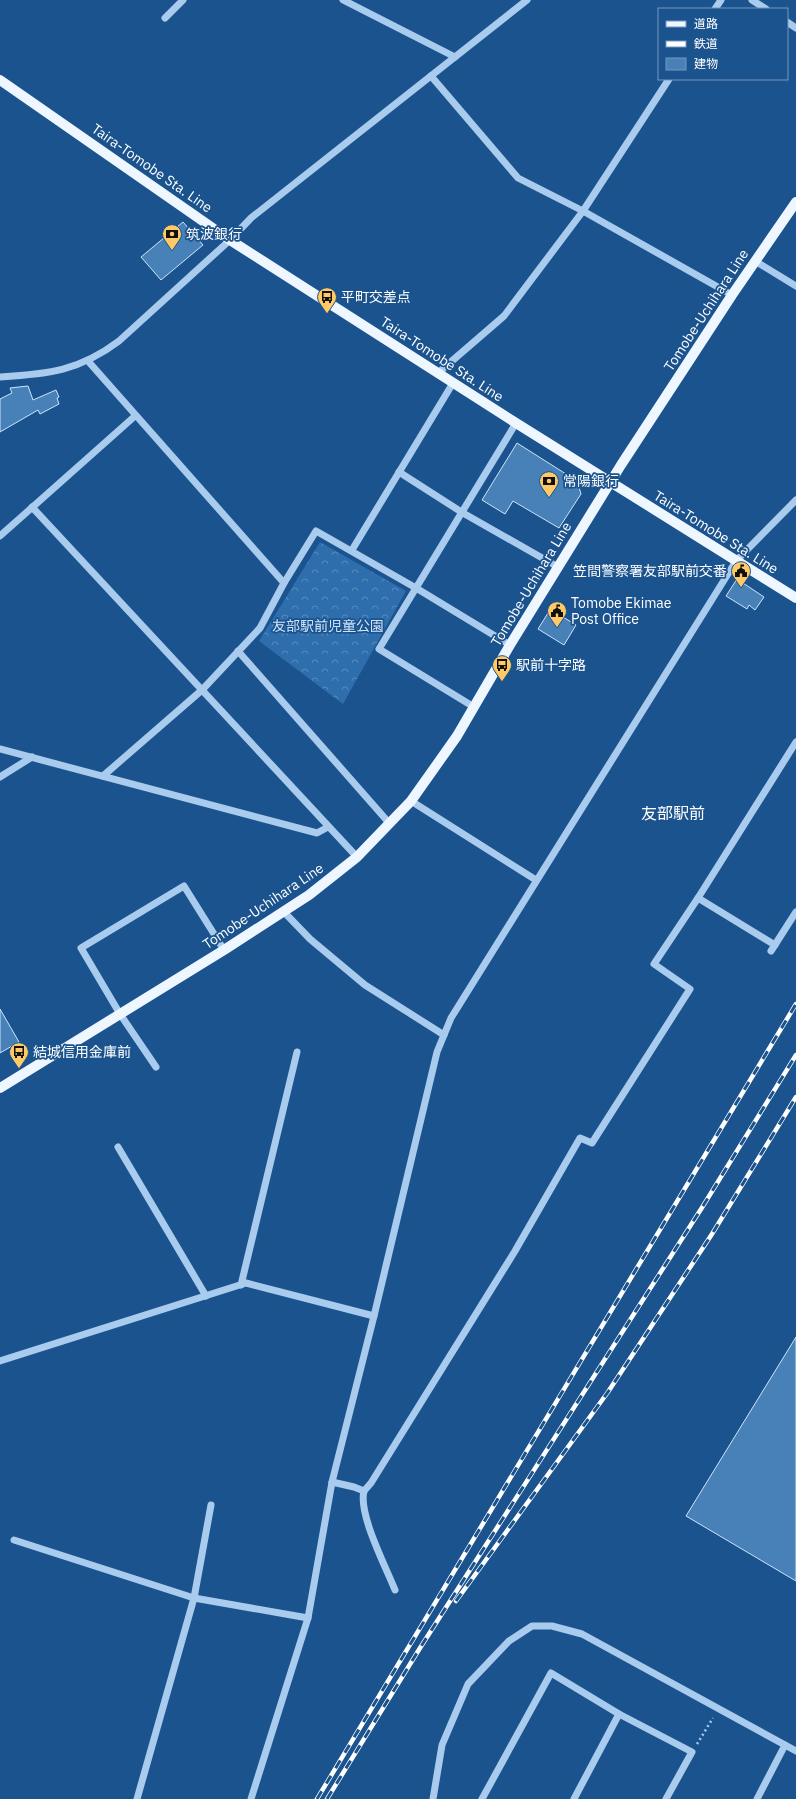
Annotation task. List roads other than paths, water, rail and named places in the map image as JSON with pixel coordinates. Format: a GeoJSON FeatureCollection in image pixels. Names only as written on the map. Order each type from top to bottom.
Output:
{"type":"FeatureCollection","features":[{"type":"Feature","properties":{"kind":"main road","name":"Taira-Tomobe Sta. Line"},"geometry":{"type":"LineString","coordinates":[[0,80],[230,240],[516,423],[796,598]]}},
{"type":"Feature","properties":{"kind":"main road","name":"Tomobe-Uchihara Line"},"geometry":{"type":"LineString","coordinates":[[0,1088],[284,912],[314,891],[357,857],[411,801],[438,764],[474,707],[510,645],[610,482],[732,295],[796,202]]}},
{"type":"Feature","properties":{"kind":"street"},"geometry":{"type":"LineString","coordinates":[[165,18],[183,0]]}},
{"type":"Feature","properties":{"kind":"street"},"geometry":{"type":"LineString","coordinates":[[343,0],[455,57]]}},
{"type":"Feature","properties":{"kind":"street"},"geometry":{"type":"LineString","coordinates":[[0,377],[44,374],[64,370],[88,361],[105,352],[230,240],[251,218],[527,0]]}},
{"type":"Feature","properties":{"kind":"street"},"geometry":{"type":"LineString","coordinates":[[752,0],[764,8]]}},
{"type":"Feature","properties":{"kind":"street"},"geometry":{"type":"LineString","coordinates":[[432,76],[518,178],[582,211],[732,295]]}},
{"type":"Feature","properties":{"kind":"street"},"geometry":{"type":"LineString","coordinates":[[438,373],[484,335],[504,316],[582,211],[668,80]]}},
{"type":"Feature","properties":{"kind":"street"},"geometry":{"type":"LineString","coordinates":[[755,261],[796,286]]}},
{"type":"Feature","properties":{"kind":"street"},"geometry":{"type":"LineString","coordinates":[[88,361],[284,583]]}},
{"type":"Feature","properties":{"kind":"street"},"geometry":{"type":"LineString","coordinates":[[352,550],[453,383]]}},
{"type":"Feature","properties":{"kind":"street"},"geometry":{"type":"LineString","coordinates":[[0,536],[135,416]]}},
{"type":"Feature","properties":{"kind":"street"},"geometry":{"type":"LineString","coordinates":[[474,707],[379,649],[463,513],[516,423]]}},
{"type":"Feature","properties":{"kind":"street"},"geometry":{"type":"LineString","coordinates":[[399,472],[463,513],[558,567]]}},
{"type":"Feature","properties":{"kind":"street"},"geometry":{"type":"LineString","coordinates":[[251,1799],[308,1618],[332,1482],[374,1316],[437,1052],[451,1018],[736,561],[796,500]]}},
{"type":"Feature","properties":{"kind":"street"},"geometry":{"type":"LineString","coordinates":[[32,507],[357,857]]}},
{"type":"Feature","properties":{"kind":"street"},"geometry":{"type":"LineString","coordinates":[[103,776],[202,690],[260,628],[284,583],[316,531],[352,550],[510,645]]}},
{"type":"Feature","properties":{"kind":"street"},"geometry":{"type":"LineString","coordinates":[[238,651],[390,824]]}},
{"type":"Feature","properties":{"kind":"street"},"geometry":{"type":"LineString","coordinates":[[395,1590],[365,1515],[362,1499],[364,1491],[371,1483],[515,1251],[580,1138],[592,1144],[690,990],[654,964],[698,898],[796,742]]}},
{"type":"Feature","properties":{"kind":"street"},"geometry":{"type":"LineString","coordinates":[[0,749],[317,834],[328,827]]}},
{"type":"Feature","properties":{"kind":"street"},"geometry":{"type":"LineString","coordinates":[[0,777],[32,758]]}},
{"type":"Feature","properties":{"kind":"street"},"geometry":{"type":"LineString","coordinates":[[411,801],[536,880]]}},
{"type":"Feature","properties":{"kind":"street"},"geometry":{"type":"LineString","coordinates":[[156,1067],[120,1014],[81,948],[184,886],[224,950]]}},
{"type":"Feature","properties":{"kind":"street"},"geometry":{"type":"LineString","coordinates":[[698,898],[773,948],[796,912]]}},
{"type":"Feature","properties":{"kind":"street"},"geometry":{"type":"LineString","coordinates":[[284,912],[310,939],[364,984],[444,1035]]}},
{"type":"Feature","properties":{"kind":"street"},"geometry":{"type":"LineString","coordinates":[[241,1284],[297,1052]]}},
{"type":"Feature","properties":{"kind":"street"},"geometry":{"type":"LineString","coordinates":[[118,1147],[206,1296]]}},
{"type":"Feature","properties":{"kind":"street"},"geometry":{"type":"LineString","coordinates":[[0,1361],[246,1283],[374,1316]]}},
{"type":"Feature","properties":{"kind":"street"},"geometry":{"type":"LineString","coordinates":[[332,1482],[364,1491]]}},
{"type":"Feature","properties":{"kind":"street"},"geometry":{"type":"LineString","coordinates":[[137,1799],[194,1598],[211,1505]]}},
{"type":"Feature","properties":{"kind":"street"},"geometry":{"type":"LineString","coordinates":[[14,1540],[194,1598],[308,1618]]}},
{"type":"Feature","properties":{"kind":"street"},"geometry":{"type":"LineString","coordinates":[[433,1799],[442,1745],[468,1684],[509,1641],[532,1626],[552,1626],[582,1634],[796,1751]]}},
{"type":"Feature","properties":{"kind":"street"},"geometry":{"type":"LineString","coordinates":[[482,1799],[551,1673],[619,1714],[692,1752],[666,1799]]}},
{"type":"Feature","properties":{"kind":"street"},"geometry":{"type":"LineString","coordinates":[[574,1799],[619,1714]]}},
{"type":"Feature","properties":{"kind":"street"},"geometry":{"type":"LineString","coordinates":[[757,1799],[785,1745]]}},
{"type":"Feature","properties":{"kind":"railway"},"geometry":{"type":"LineString","coordinates":[[317,1799],[796,1004]]}},
{"type":"Feature","properties":{"kind":"railway"},"geometry":{"type":"LineString","coordinates":[[327,1799],[420,1648],[703,1206],[796,1055]]}},
{"type":"Feature","properties":{"kind":"railway"},"geometry":{"type":"LineString","coordinates":[[456,1601],[608,1392],[712,1234],[796,1097]]}},
{"type":"Feature","properties":{"kind":"place","name":"筑波銀行"},"geometry":{"type":"Point","coordinates":[172,251]}},
{"type":"Feature","properties":{"kind":"place","name":"平町交差点"},"geometry":{"type":"Point","coordinates":[327,314]}},
{"type":"Feature","properties":{"kind":"place","name":"常陽銀行"},"geometry":{"type":"Point","coordinates":[549,498]}},
{"type":"Feature","properties":{"kind":"place","name":"笠間警察署友部駅前交番"},"geometry":{"type":"Point","coordinates":[741,588]}},
{"type":"Feature","properties":{"kind":"place","name":"Tomobe Ekimae Post Office"},"geometry":{"type":"Point","coordinates":[557,628]}},
{"type":"Feature","properties":{"kind":"place","name":"駅前十字路"},"geometry":{"type":"Point","coordinates":[502,682]}},
{"type":"Feature","properties":{"kind":"place","name":"結城信用金庫前"},"geometry":{"type":"Point","coordinates":[19,1069]}},
{"type":"Feature","properties":{"kind":"district","name":"友部駅前"},"geometry":{"type":"Point","coordinates":[673,813]}},
{"type":"Feature","properties":{"kind":"park label","name":"友部駅前児童公園"},"geometry":{"type":"Point","coordinates":[328,626]}}]}
